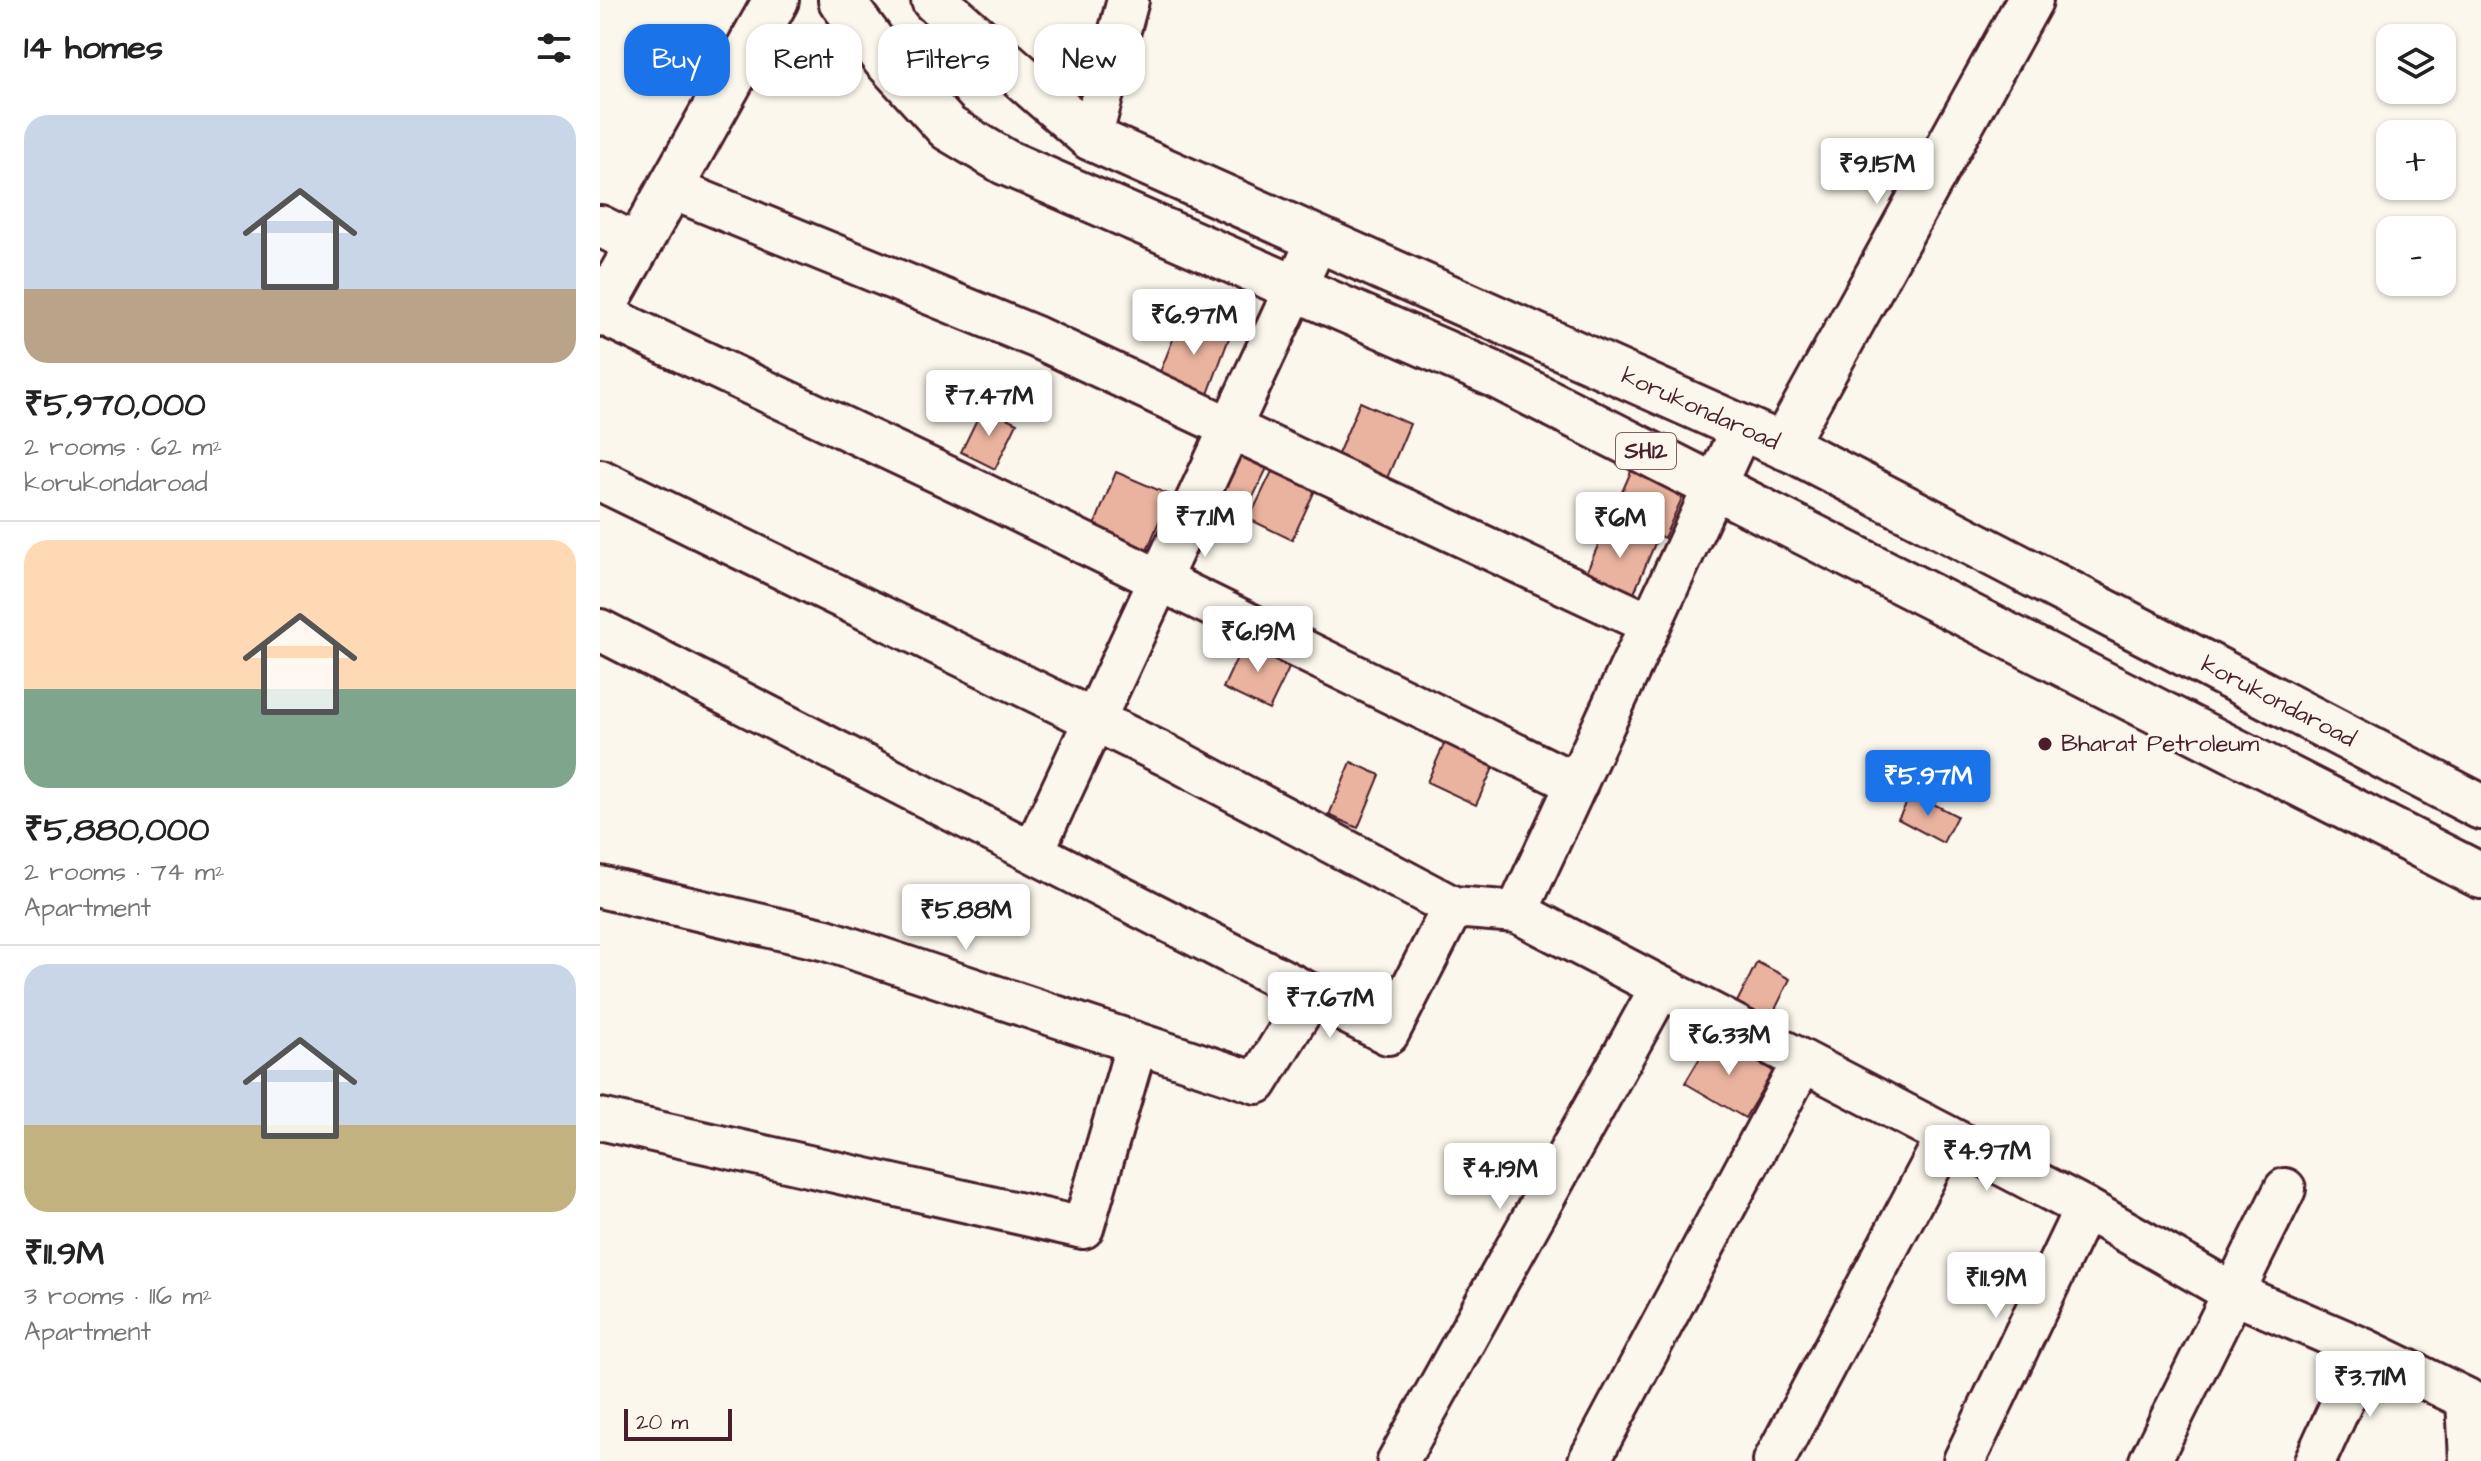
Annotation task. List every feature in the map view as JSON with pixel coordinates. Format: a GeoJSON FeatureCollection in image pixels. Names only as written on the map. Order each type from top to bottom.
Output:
{"type":"FeatureCollection","features":[{"type":"Feature","properties":{"kind":"main road","name":"SH12"},"geometry":{"type":"LineString","coordinates":[[841,0],[885,59],[948,128],[1005,162],[1491,373],[2481,876]]}},
{"type":"Feature","properties":{"kind":"main road","name":"korukondaroad"},"geometry":{"type":"LineString","coordinates":[[934,0],[1091,138],[1783,446],[2481,807]]}},
{"type":"Feature","properties":{"kind":"main road"},"geometry":{"type":"LineString","coordinates":[[1783,446],[2030,0]]}},
{"type":"Feature","properties":{"kind":"main road"},"geometry":{"type":"LineString","coordinates":[[600,313],[619,236],[670,188],[768,3]]}},
{"type":"Feature","properties":{"kind":"street"},"geometry":{"type":"LineString","coordinates":[[1091,138],[1128,0]]}},
{"type":"Feature","properties":{"kind":"street"},"geometry":{"type":"LineString","coordinates":[[670,188],[1036,337],[1650,624]]}},
{"type":"Feature","properties":{"kind":"street"},"geometry":{"type":"LineString","coordinates":[[1033,852],[1318,239]]}},
{"type":"Feature","properties":{"kind":"street"},"geometry":{"type":"LineString","coordinates":[[600,313],[1160,579],[1577,784]]}},
{"type":"Feature","properties":{"kind":"street"},"geometry":{"type":"LineString","coordinates":[[1517,912],[1742,427]]}},
{"type":"Feature","properties":{"kind":"street"},"geometry":{"type":"LineString","coordinates":[[600,480],[1095,720],[1453,907],[1517,912],[2085,1208],[2233,1293],[2366,1350],[2467,1399],[2470,1461]]}},
{"type":"Feature","properties":{"kind":"street"},"geometry":{"type":"LineString","coordinates":[[600,630],[1388,1034],[1453,907]]}},
{"type":"Feature","properties":{"kind":"street"},"geometry":{"type":"LineString","coordinates":[[600,887],[826,940],[1257,1083],[1312,994]]}},
{"type":"Feature","properties":{"kind":"street"},"geometry":{"type":"LineString","coordinates":[[1401,1460],[1661,987]]}},
{"type":"Feature","properties":{"kind":"street"},"geometry":{"type":"LineString","coordinates":[[600,1119],[1083,1228],[1137,1043]]}},
{"type":"Feature","properties":{"kind":"street"},"geometry":{"type":"LineString","coordinates":[[1589,1461],[1803,1061]]}},
{"type":"Feature","properties":{"kind":"street"},"geometry":{"type":"LineString","coordinates":[[1774,1461],[1947,1136]]}},
{"type":"Feature","properties":{"kind":"street"},"geometry":{"type":"LineString","coordinates":[[2150,1461],[2285,1189]]}},
{"type":"Feature","properties":{"kind":"street"},"geometry":{"type":"LineString","coordinates":[[1964,1461],[2085,1208]]}},
{"type":"Feature","properties":{"kind":"street"},"geometry":{"type":"LineString","coordinates":[[2315,1461],[2366,1350]]}},
{"type":"Feature","properties":{"kind":"building"},"geometry":{"type":"Polygon","coordinates":[[[1181,319],[1229,338],[1208,394],[1159,375],[1181,319]]]}},
{"type":"Feature","properties":{"kind":"building"},"geometry":{"type":"Polygon","coordinates":[[[1360,402],[1410,424],[1385,483],[1335,461],[1360,402]]]}},
{"type":"Feature","properties":{"kind":"building"},"geometry":{"type":"Polygon","coordinates":[[[983,407],[1017,423],[995,469],[961,452],[983,407]]]}},
{"type":"Feature","properties":{"kind":"building"},"geometry":{"type":"Polygon","coordinates":[[[1227,446],[1268,466],[1240,524],[1199,505],[1227,446]]]}},
{"type":"Feature","properties":{"kind":"building"},"geometry":{"type":"Polygon","coordinates":[[[1639,453],[1692,476],[1664,538],[1612,515],[1639,453]]]}},
{"type":"Feature","properties":{"kind":"building"},"geometry":{"type":"Polygon","coordinates":[[[1275,465],[1317,486],[1292,540],[1249,519],[1275,465]]]}},
{"type":"Feature","properties":{"kind":"building"},"geometry":{"type":"Polygon","coordinates":[[[1116,472],[1170,495],[1146,553],[1092,531],[1116,472]]]}},
{"type":"Feature","properties":{"kind":"building"},"geometry":{"type":"Polygon","coordinates":[[[1608,522],[1656,541],[1632,598],[1584,578],[1608,522]]]}},
{"type":"Feature","properties":{"kind":"building"},"geometry":{"type":"Polygon","coordinates":[[[1246,638],[1293,660],[1269,710],[1223,688],[1246,638]]]}},
{"type":"Feature","properties":{"kind":"building"},"geometry":{"type":"Polygon","coordinates":[[[1450,731],[1499,755],[1476,805],[1427,782],[1450,731]]]}},
{"type":"Feature","properties":{"kind":"building"},"geometry":{"type":"Polygon","coordinates":[[[1351,762],[1380,775],[1358,828],[1329,815],[1351,762]]]}},
{"type":"Feature","properties":{"kind":"building"},"geometry":{"type":"Polygon","coordinates":[[[1912,793],[1957,816],[1943,843],[1898,819],[1912,793]]]}},
{"type":"Feature","properties":{"kind":"building"},"geometry":{"type":"Polygon","coordinates":[[[1757,962],[1790,979],[1765,1030],[1731,1014],[1757,962]]]}},
{"type":"Feature","properties":{"kind":"building"},"geometry":{"type":"Polygon","coordinates":[[[1713,1036],[1773,1071],[1745,1118],[1685,1083],[1713,1036]]]}},
{"type":"Feature","properties":{"kind":"place","name":"Bharat Petroleum"},"geometry":{"type":"Point","coordinates":[2045,744]}}]}
